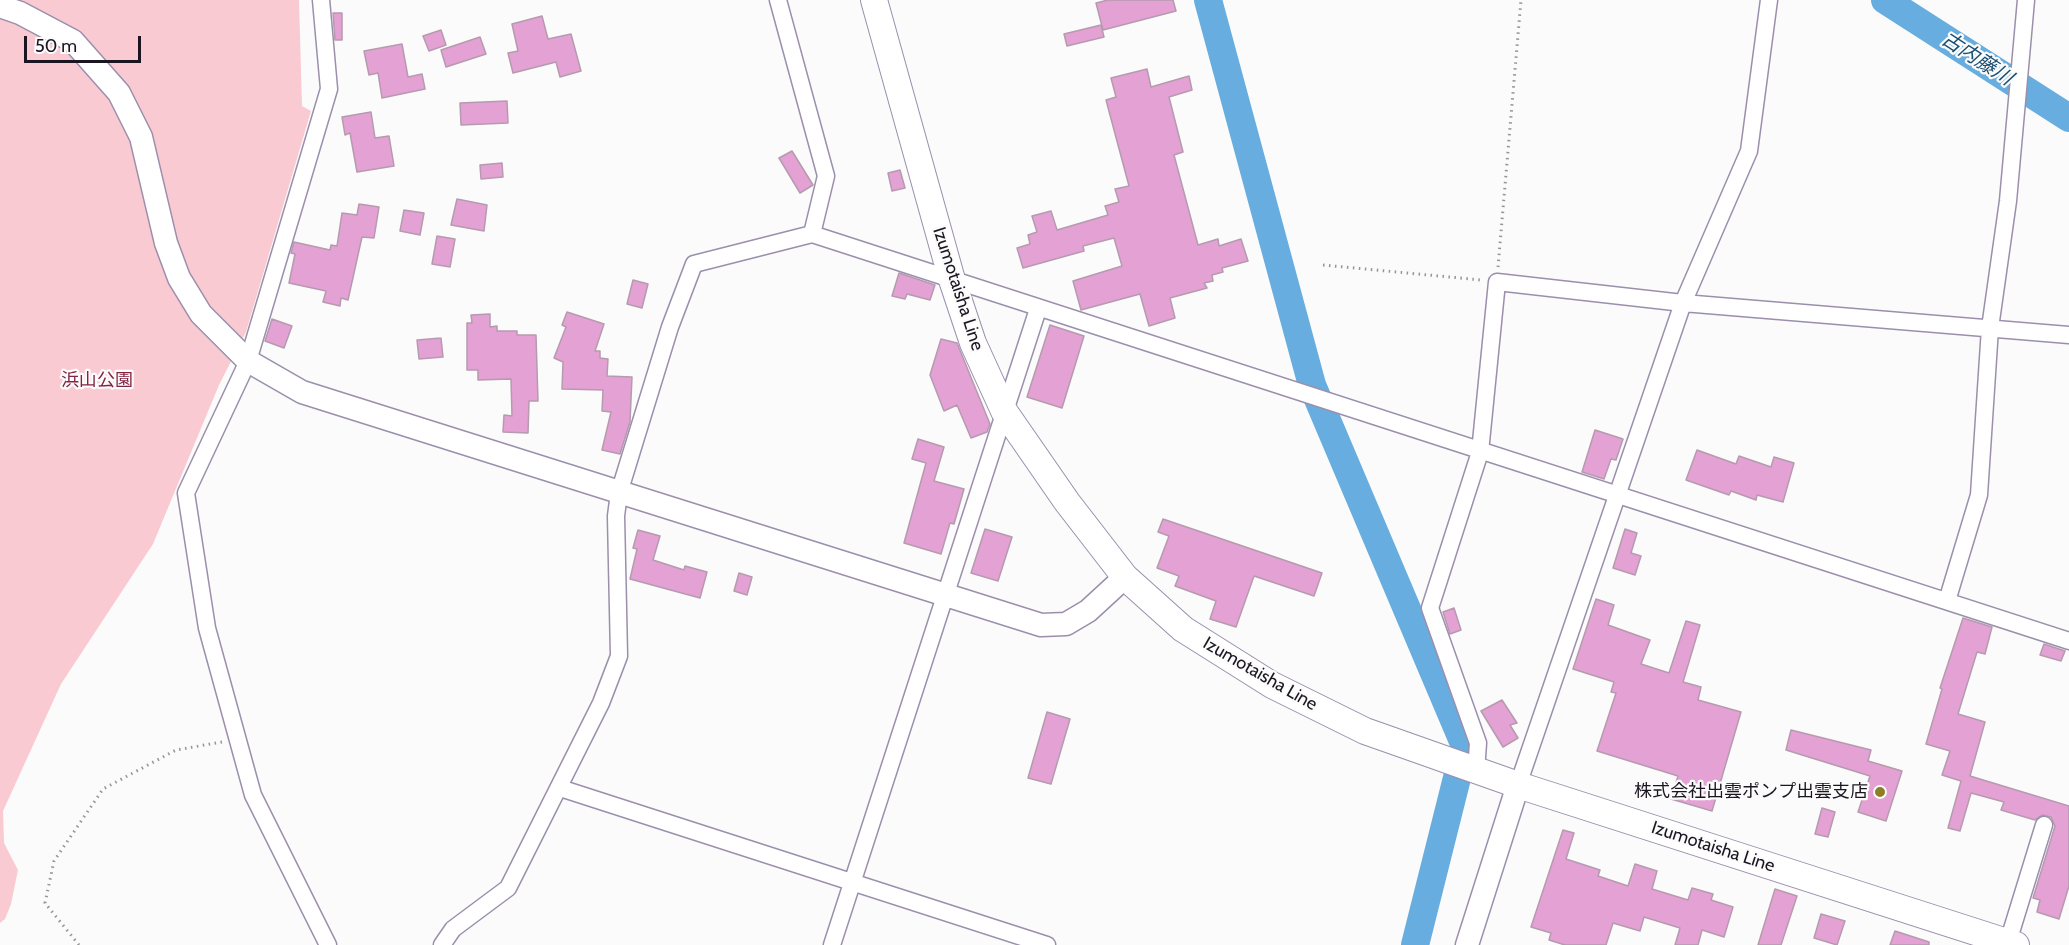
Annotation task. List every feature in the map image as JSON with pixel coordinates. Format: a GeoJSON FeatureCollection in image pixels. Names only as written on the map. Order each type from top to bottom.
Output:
{"type":"FeatureCollection","features":[{"type":"Feature","properties":{"kind":"main road","name":"Izumotaisha Line"},"geometry":{"type":"LineString","coordinates":[[874,0],[952,279],[973,343],[1004,411],[1067,502],[1125,577],[1183,629],[1272,685],[1365,731],[1474,770],[2012,944]]}},
{"type":"Feature","properties":{"kind":"street"},"geometry":{"type":"LineString","coordinates":[[321,0],[329,89],[248,361],[186,493],[207,628],[253,795],[328,945]]}},
{"type":"Feature","properties":{"kind":"street"},"geometry":{"type":"LineString","coordinates":[[778,0],[826,176],[812,234]]}},
{"type":"Feature","properties":{"kind":"street"},"geometry":{"type":"LineString","coordinates":[[1467,945],[1518,784],[1619,496],[1683,303],[1749,151],[1768,0]]}},
{"type":"Feature","properties":{"kind":"street"},"geometry":{"type":"LineString","coordinates":[[1947,601],[1980,495],[1989,328],[2008,201],[2026,0]]}},
{"type":"Feature","properties":{"kind":"street"},"geometry":{"type":"LineString","coordinates":[[0,6],[20,13],[73,41],[119,93],[141,137],[166,243],[179,278],[201,314],[248,361],[302,393],[1041,625],[1065,624],[1088,611],[1125,577]]}},
{"type":"Feature","properties":{"kind":"street"},"geometry":{"type":"LineString","coordinates":[[442,945],[453,929],[508,888],[601,703],[619,656],[616,516],[620,493],[670,327],[694,264],[812,234],[1342,408],[2069,641]]}},
{"type":"Feature","properties":{"kind":"street"},"geometry":{"type":"LineString","coordinates":[[1474,770],[1478,743],[1430,608],[1480,452],[1497,282],[1683,303],[2069,335]]}},
{"type":"Feature","properties":{"kind":"street"},"geometry":{"type":"LineString","coordinates":[[832,945],[1038,309]]}},
{"type":"Feature","properties":{"kind":"street"},"geometry":{"type":"LineString","coordinates":[[560,788],[1047,945]]}},
{"type":"Feature","properties":{"kind":"street"},"geometry":{"type":"LineString","coordinates":[[2012,944],[2044,825]]}},
{"type":"Feature","properties":{"kind":"path"},"geometry":{"type":"LineString","coordinates":[[1323,265],[1497,282],[1521,0]]}},
{"type":"Feature","properties":{"kind":"path"},"geometry":{"type":"LineString","coordinates":[[78,945],[45,903],[54,861],[103,789],[176,750],[238,739]]}},
{"type":"Feature","properties":{"kind":"green space","name":"浜山公園"},"geometry":{"type":"Polygon","coordinates":[[[0,0],[299,0],[302,106],[311,111],[246,332],[219,385],[153,544],[61,684],[3,811],[4,843],[18,870],[11,904],[5,919],[0,923],[0,0]]]}},
{"type":"Feature","properties":{"kind":"building"},"geometry":{"type":"Polygon","coordinates":[[[1108,0],[1173,0],[1176,11],[1103,30],[1096,3],[1108,0]]]}},
{"type":"Feature","properties":{"kind":"building"},"geometry":{"type":"Polygon","coordinates":[[[333,13],[342,13],[342,40],[335,40],[333,13]]]}},
{"type":"Feature","properties":{"kind":"building"},"geometry":{"type":"Polygon","coordinates":[[[542,16],[548,39],[571,34],[581,71],[560,77],[556,62],[513,73],[508,53],[518,51],[512,24],[542,16]]]}},
{"type":"Feature","properties":{"kind":"building"},"geometry":{"type":"Polygon","coordinates":[[[1101,25],[1104,37],[1067,46],[1064,34],[1101,25]]]}},
{"type":"Feature","properties":{"kind":"building"},"geometry":{"type":"Polygon","coordinates":[[[441,30],[446,45],[429,51],[423,36],[441,30]]]}},
{"type":"Feature","properties":{"kind":"building"},"geometry":{"type":"Polygon","coordinates":[[[480,37],[486,54],[446,67],[441,50],[480,37]]]}},
{"type":"Feature","properties":{"kind":"building"},"geometry":{"type":"Polygon","coordinates":[[[402,44],[408,77],[422,74],[425,89],[382,98],[378,73],[369,75],[364,51],[402,44]]]}},
{"type":"Feature","properties":{"kind":"building"},"geometry":{"type":"Polygon","coordinates":[[[1147,69],[1151,87],[1189,76],[1192,90],[1169,97],[1183,152],[1174,155],[1198,245],[1218,239],[1219,246],[1241,239],[1248,261],[1222,268],[1223,272],[1212,275],[1213,281],[1204,283],[1207,288],[1170,298],[1175,318],[1149,326],[1140,294],[1081,310],[1073,281],[1122,266],[1114,238],[1083,246],[1084,251],[1023,268],[1017,248],[1030,244],[1028,235],[1037,232],[1032,216],[1051,211],[1057,230],[1108,215],[1105,206],[1119,202],[1115,189],[1129,186],[1106,100],[1116,97],[1111,78],[1147,69]]]}},
{"type":"Feature","properties":{"kind":"building"},"geometry":{"type":"Polygon","coordinates":[[[507,101],[508,123],[461,125],[460,103],[507,101]]]}},
{"type":"Feature","properties":{"kind":"building"},"geometry":{"type":"Polygon","coordinates":[[[371,112],[375,138],[389,136],[394,166],[357,172],[350,133],[345,135],[342,117],[371,112]]]}},
{"type":"Feature","properties":{"kind":"building"},"geometry":{"type":"Polygon","coordinates":[[[792,151],[813,185],[800,193],[779,158],[792,151]]]}},
{"type":"Feature","properties":{"kind":"building"},"geometry":{"type":"Polygon","coordinates":[[[502,163],[503,177],[481,179],[480,165],[502,163]]]}},
{"type":"Feature","properties":{"kind":"building"},"geometry":{"type":"Polygon","coordinates":[[[900,170],[905,188],[892,191],[888,173],[900,170]]]}},
{"type":"Feature","properties":{"kind":"building"},"geometry":{"type":"Polygon","coordinates":[[[457,199],[487,205],[484,231],[451,225],[457,199]]]}},
{"type":"Feature","properties":{"kind":"building"},"geometry":{"type":"Polygon","coordinates":[[[359,204],[379,207],[374,238],[362,237],[348,300],[341,298],[340,306],[323,302],[326,291],[289,283],[295,254],[291,253],[294,242],[330,250],[331,245],[337,246],[342,213],[357,215],[359,204]]]}},
{"type":"Feature","properties":{"kind":"building"},"geometry":{"type":"Polygon","coordinates":[[[404,210],[424,213],[420,235],[400,231],[404,210]]]}},
{"type":"Feature","properties":{"kind":"building"},"geometry":{"type":"Polygon","coordinates":[[[437,236],[455,239],[450,267],[432,264],[437,236]]]}},
{"type":"Feature","properties":{"kind":"building"},"geometry":{"type":"Polygon","coordinates":[[[899,273],[935,285],[930,300],[907,294],[905,299],[892,296],[899,273]]]}},
{"type":"Feature","properties":{"kind":"building"},"geometry":{"type":"Polygon","coordinates":[[[633,280],[648,284],[642,308],[627,304],[633,280]]]}},
{"type":"Feature","properties":{"kind":"building"},"geometry":{"type":"Polygon","coordinates":[[[567,312],[604,324],[595,351],[600,351],[600,358],[608,359],[607,376],[632,377],[630,422],[620,454],[602,450],[611,412],[602,411],[603,390],[562,389],[563,362],[554,358],[566,327],[562,325],[567,312]]]}},
{"type":"Feature","properties":{"kind":"building"},"geometry":{"type":"Polygon","coordinates":[[[490,314],[490,327],[497,326],[497,331],[517,331],[517,335],[536,335],[538,401],[529,401],[528,433],[503,432],[504,415],[512,416],[511,379],[478,380],[478,370],[467,370],[467,323],[472,323],[471,315],[490,314]]]}},
{"type":"Feature","properties":{"kind":"building"},"geometry":{"type":"Polygon","coordinates":[[[272,319],[292,326],[284,348],[265,341],[272,319]]]}},
{"type":"Feature","properties":{"kind":"building"},"geometry":{"type":"Polygon","coordinates":[[[1050,325],[1084,336],[1062,408],[1027,397],[1050,325]]]}},
{"type":"Feature","properties":{"kind":"building"},"geometry":{"type":"Polygon","coordinates":[[[441,338],[443,357],[419,359],[417,340],[441,338]]]}},
{"type":"Feature","properties":{"kind":"building"},"geometry":{"type":"Polygon","coordinates":[[[941,339],[957,343],[990,424],[987,432],[971,438],[957,405],[944,411],[930,375],[941,339]]]}},
{"type":"Feature","properties":{"kind":"building"},"geometry":{"type":"Polygon","coordinates":[[[1595,430],[1623,439],[1616,460],[1611,459],[1604,479],[1582,472],[1595,430]]]}},
{"type":"Feature","properties":{"kind":"building"},"geometry":{"type":"Polygon","coordinates":[[[918,439],[944,447],[934,481],[964,489],[954,524],[950,523],[941,554],[904,543],[926,463],[912,459],[918,439]]]}},
{"type":"Feature","properties":{"kind":"building"},"geometry":{"type":"Polygon","coordinates":[[[1697,450],[1736,464],[1739,456],[1771,467],[1774,457],[1794,463],[1783,502],[1757,495],[1756,500],[1731,491],[1729,495],[1686,480],[1697,450]]]}},
{"type":"Feature","properties":{"kind":"building"},"geometry":{"type":"Polygon","coordinates":[[[1163,519],[1322,573],[1314,596],[1254,576],[1236,627],[1210,619],[1216,601],[1175,586],[1179,576],[1157,568],[1169,536],[1158,532],[1163,519]]]}},
{"type":"Feature","properties":{"kind":"building"},"geometry":{"type":"Polygon","coordinates":[[[985,529],[1012,537],[998,581],[971,573],[985,529]]]}},
{"type":"Feature","properties":{"kind":"building"},"geometry":{"type":"Polygon","coordinates":[[[1625,529],[1637,533],[1631,553],[1641,556],[1635,575],[1613,568],[1625,529]]]}},
{"type":"Feature","properties":{"kind":"building"},"geometry":{"type":"Polygon","coordinates":[[[638,530],[660,536],[653,560],[684,570],[685,566],[707,572],[700,598],[630,579],[637,549],[633,548],[638,530]]]}},
{"type":"Feature","properties":{"kind":"building"},"geometry":{"type":"Polygon","coordinates":[[[739,573],[752,577],[747,595],[734,591],[739,573]]]}},
{"type":"Feature","properties":{"kind":"building"},"geometry":{"type":"Polygon","coordinates":[[[1596,599],[1614,605],[1608,625],[1650,640],[1641,664],[1669,673],[1686,621],[1700,625],[1683,682],[1701,687],[1698,700],[1741,712],[1712,811],[1671,799],[1678,776],[1597,751],[1616,693],[1611,692],[1614,682],[1573,669],[1596,599]]]}},
{"type":"Feature","properties":{"kind":"building"},"geometry":{"type":"Polygon","coordinates":[[[1454,608],[1461,630],[1450,634],[1443,612],[1454,608]]]}},
{"type":"Feature","properties":{"kind":"building"},"geometry":{"type":"Polygon","coordinates":[[[1963,618],[1992,627],[1985,654],[1977,652],[1958,714],[1985,722],[1970,776],[2069,806],[2069,886],[2059,919],[2037,912],[2040,900],[2033,898],[2055,826],[2051,817],[2042,815],[2035,820],[2001,810],[2004,802],[1971,793],[1960,831],[1948,828],[1961,781],[1942,775],[1950,751],[1926,744],[1942,689],[1940,688],[1963,618]]]}},
{"type":"Feature","properties":{"kind":"building"},"geometry":{"type":"Polygon","coordinates":[[[2044,644],[2065,651],[2061,661],[2040,655],[2044,644]]]}},
{"type":"Feature","properties":{"kind":"building"},"geometry":{"type":"Polygon","coordinates":[[[1502,700],[1517,723],[1510,725],[1518,738],[1503,747],[1481,711],[1502,700]]]}},
{"type":"Feature","properties":{"kind":"building"},"geometry":{"type":"Polygon","coordinates":[[[1047,712],[1070,719],[1051,784],[1028,778],[1047,712]]]}},
{"type":"Feature","properties":{"kind":"building"},"geometry":{"type":"Polygon","coordinates":[[[1791,730],[1871,750],[1868,761],[1902,771],[1886,821],[1858,812],[1870,776],[1786,750],[1791,730]]]}},
{"type":"Feature","properties":{"kind":"building"},"geometry":{"type":"Polygon","coordinates":[[[1822,808],[1835,812],[1828,837],[1815,834],[1822,808]]]}},
{"type":"Feature","properties":{"kind":"building"},"geometry":{"type":"Polygon","coordinates":[[[1563,830],[1574,833],[1566,859],[1600,870],[1598,876],[1628,886],[1635,864],[1657,871],[1652,889],[1688,900],[1692,888],[1713,894],[1711,900],[1733,907],[1724,937],[1702,930],[1698,945],[1675,945],[1680,928],[1644,917],[1640,931],[1613,923],[1606,945],[1565,945],[1549,940],[1551,933],[1531,927],[1563,830]]]}},
{"type":"Feature","properties":{"kind":"building"},"geometry":{"type":"Polygon","coordinates":[[[1775,889],[1797,896],[1781,945],[1758,945],[1775,889]]]}},
{"type":"Feature","properties":{"kind":"building"},"geometry":{"type":"Polygon","coordinates":[[[1821,914],[1845,921],[1837,945],[1814,938],[1821,914]]]}},
{"type":"Feature","properties":{"kind":"building"},"geometry":{"type":"Polygon","coordinates":[[[1895,931],[1929,942],[1929,945],[1890,945],[1895,931]]]}},
{"type":"Feature","properties":{"kind":"waterway"},"geometry":{"type":"LineString","coordinates":[[1208,0],[1312,385],[1465,746],[1415,945]]}},
{"type":"Feature","properties":{"kind":"waterway","name":"古内藤川"},"geometry":{"type":"LineString","coordinates":[[1885,0],[2069,118]]}},
{"type":"Feature","properties":{"kind":"place","name":"株式会社出雲ポンプ出雲支店"},"geometry":{"type":"Point","coordinates":[1880,792]}}]}
